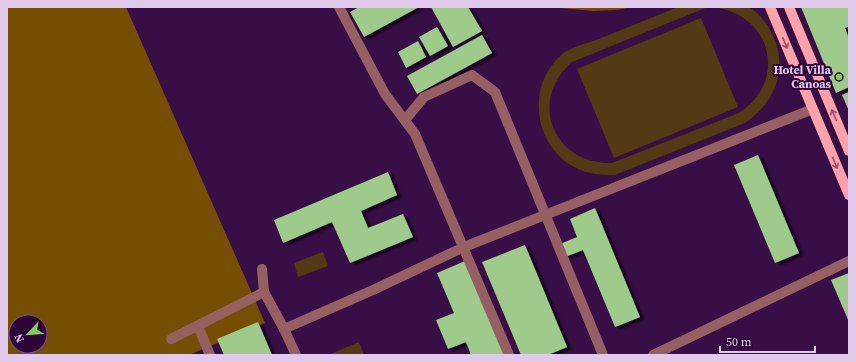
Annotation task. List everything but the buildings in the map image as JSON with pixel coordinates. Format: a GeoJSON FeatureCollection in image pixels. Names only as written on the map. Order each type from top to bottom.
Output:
{"type":"FeatureCollection","features":[{"type":"Feature","properties":{"kind":"main road"},"geometry":{"type":"LineString","coordinates":[[770,7],[813,109],[846,181],[849,195]]}},
{"type":"Feature","properties":{"kind":"main road"},"geometry":{"type":"LineString","coordinates":[[789,7],[849,151]]}},
{"type":"Feature","properties":{"kind":"lane"},"geometry":{"type":"LineString","coordinates":[[339,7],[385,94],[415,134],[509,355]]}},
{"type":"Feature","properties":{"kind":"lane"},"geometry":{"type":"LineString","coordinates":[[405,120],[424,97],[472,75],[495,92],[603,355]]}},
{"type":"Feature","properties":{"kind":"lane"},"geometry":{"type":"LineString","coordinates":[[284,329],[373,290],[464,247],[813,109]]}},
{"type":"Feature","properties":{"kind":"lane"},"geometry":{"type":"LineString","coordinates":[[654,355],[849,261]]}},
{"type":"Feature","properties":{"kind":"lane"},"geometry":{"type":"LineString","coordinates":[[262,269],[264,292],[296,355]]}},
{"type":"Feature","properties":{"kind":"lane"},"geometry":{"type":"LineString","coordinates":[[171,339],[264,292]]}},
{"type":"Feature","properties":{"kind":"lane"},"geometry":{"type":"LineString","coordinates":[[198,326],[210,355]]}},
{"type":"Feature","properties":{"kind":"shaded area"},"geometry":{"type":"Polygon","coordinates":[[[7,7],[126,7],[265,323],[189,355],[7,355],[7,7]]]}},
{"type":"Feature","properties":{"kind":"shaded area"},"geometry":{"type":"Polygon","coordinates":[[[550,7],[632,7],[617,10],[593,11],[550,7]]]}},
{"type":"Feature","properties":{"kind":"shaded area"},"geometry":{"type":"Polygon","coordinates":[[[678,7],[708,7],[710,7],[717,7],[723,7],[730,7],[744,7],[748,7],[762,18],[775,40],[779,66],[778,79],[773,92],[766,103],[757,114],[745,123],[615,175],[600,175],[591,173],[577,168],[565,161],[555,151],[547,139],[539,112],[539,98],[542,84],[551,66],[561,55],[577,46],[599,39],[678,7]],[[708,7],[572,62],[558,78],[551,95],[550,112],[553,128],[562,142],[575,154],[592,161],[612,163],[739,113],[755,99],[765,82],[768,65],[766,48],[758,32],[746,20],[729,11],[708,7]]]}},
{"type":"Feature","properties":{"kind":"shaded area"},"geometry":{"type":"Polygon","coordinates":[[[701,18],[738,107],[614,158],[577,69],[701,18]]]}},
{"type":"Feature","properties":{"kind":"shaded area"},"geometry":{"type":"Polygon","coordinates":[[[323,252],[328,266],[298,277],[294,263],[323,252]]]}},
{"type":"Feature","properties":{"kind":"shaded area"},"geometry":{"type":"Polygon","coordinates":[[[359,342],[364,355],[328,355],[359,342]]]}},
{"type":"Feature","properties":{"kind":"place","name":"Hotel Villa Canoas"},"geometry":{"type":"Point","coordinates":[839,77]}}]}
